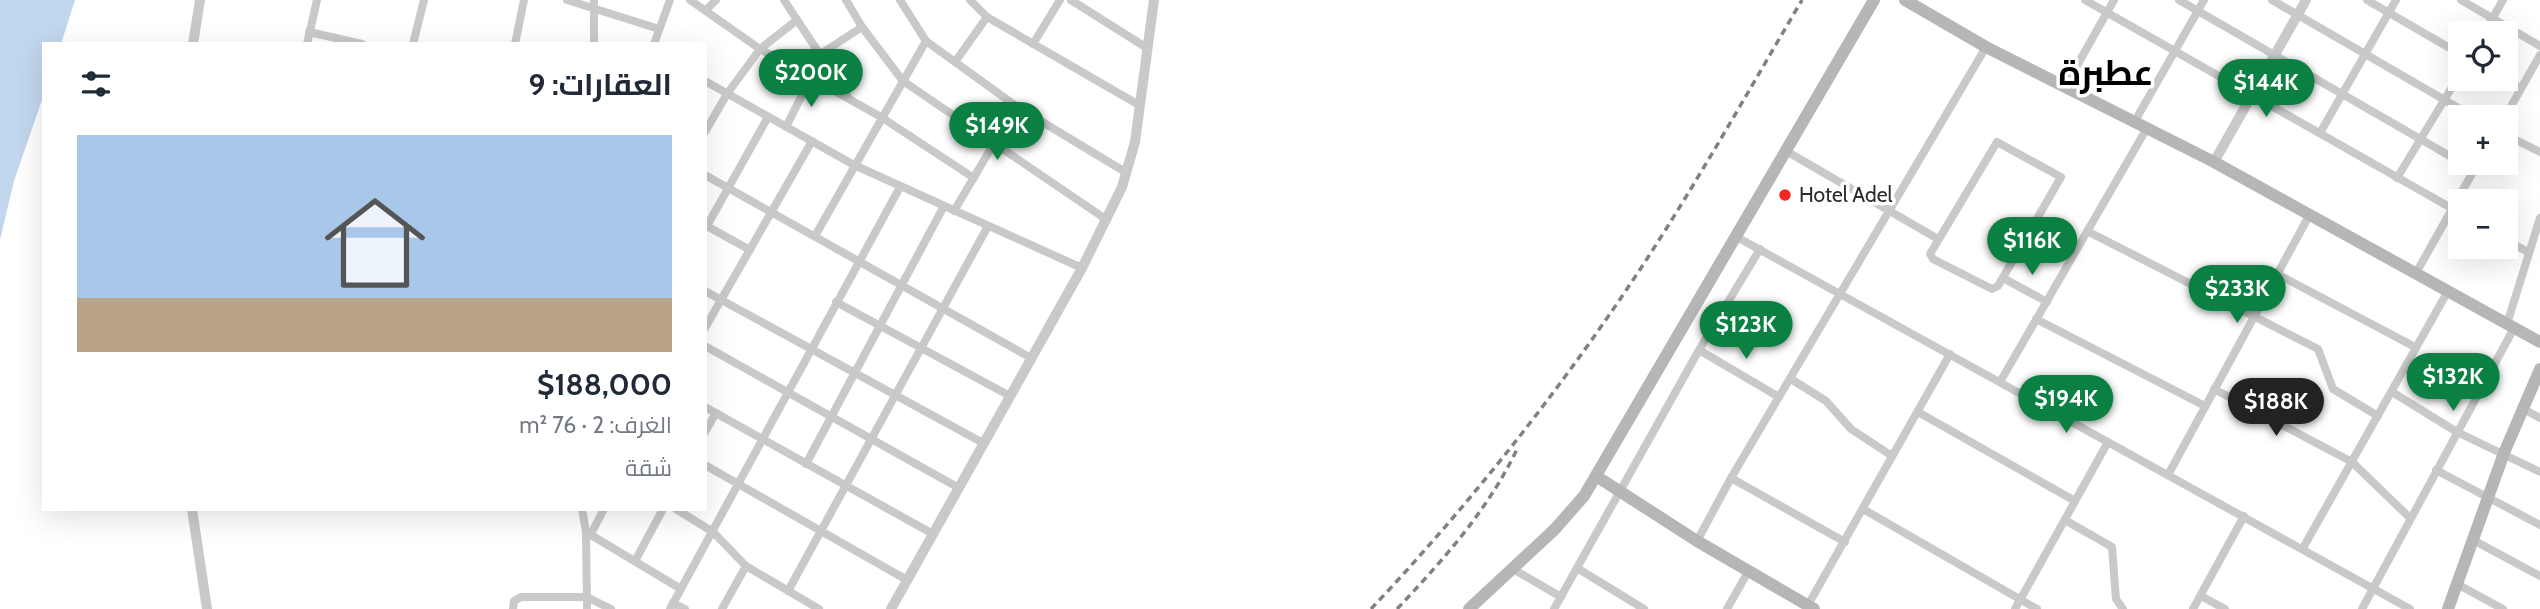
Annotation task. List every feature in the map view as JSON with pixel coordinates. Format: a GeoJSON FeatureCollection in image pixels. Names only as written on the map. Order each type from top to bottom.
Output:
{"type":"FeatureCollection","features":[{"type":"Feature","properties":{"kind":"main road"},"geometry":{"type":"LineString","coordinates":[[1469,609],[1570,513],[1596,476],[1872,4],[1885,0]]}},
{"type":"Feature","properties":{"kind":"main road"},"geometry":{"type":"LineString","coordinates":[[1905,0],[1986,47],[2214,162],[2540,342]]}},
{"type":"Feature","properties":{"kind":"main road"},"geometry":{"type":"LineString","coordinates":[[1918,0],[1930,13]]}},
{"type":"Feature","properties":{"kind":"main road"},"geometry":{"type":"LineString","coordinates":[[2448,609],[2504,453],[2540,369]]}},
{"type":"Feature","properties":{"kind":"main road"},"geometry":{"type":"LineString","coordinates":[[1596,476],[1697,541],[1811,607]]}},
{"type":"Feature","properties":{"kind":"street"},"geometry":{"type":"LineString","coordinates":[[193,42],[200,0]]}},
{"type":"Feature","properties":{"kind":"street"},"geometry":{"type":"LineString","coordinates":[[307,42],[317,0]]}},
{"type":"Feature","properties":{"kind":"street"},"geometry":{"type":"LineString","coordinates":[[414,42],[424,0]]}},
{"type":"Feature","properties":{"kind":"street"},"geometry":{"type":"LineString","coordinates":[[515,42],[524,0]]}},
{"type":"Feature","properties":{"kind":"street"},"geometry":{"type":"LineString","coordinates":[[568,0],[593,3],[659,29]]}},
{"type":"Feature","properties":{"kind":"street"},"geometry":{"type":"LineString","coordinates":[[655,42],[670,0]]}},
{"type":"Feature","properties":{"kind":"street"},"geometry":{"type":"LineString","coordinates":[[690,0],[760,50],[881,117],[974,178]]}},
{"type":"Feature","properties":{"kind":"street"},"geometry":{"type":"LineString","coordinates":[[706,10],[716,0]]}},
{"type":"Feature","properties":{"kind":"street"},"geometry":{"type":"LineString","coordinates":[[784,0],[849,100]]}},
{"type":"Feature","properties":{"kind":"street"},"geometry":{"type":"LineString","coordinates":[[846,0],[862,27],[903,81],[1107,220]]}},
{"type":"Feature","properties":{"kind":"street"},"geometry":{"type":"LineString","coordinates":[[901,0],[926,41],[1016,106],[1127,173]]}},
{"type":"Feature","properties":{"kind":"street"},"geometry":{"type":"LineString","coordinates":[[970,0],[987,17],[1139,105]]}},
{"type":"Feature","properties":{"kind":"street"},"geometry":{"type":"LineString","coordinates":[[1033,44],[1060,0]]}},
{"type":"Feature","properties":{"kind":"street"},"geometry":{"type":"LineString","coordinates":[[1071,0],[1147,48]]}},
{"type":"Feature","properties":{"kind":"street"},"geometry":{"type":"LineString","coordinates":[[891,609],[1107,220],[1127,173],[1154,0]]}},
{"type":"Feature","properties":{"kind":"street"},"geometry":{"type":"LineString","coordinates":[[2085,0],[2448,206]]}},
{"type":"Feature","properties":{"kind":"street"},"geometry":{"type":"LineString","coordinates":[[2066,85],[2114,0]]}},
{"type":"Feature","properties":{"kind":"street"},"geometry":{"type":"LineString","coordinates":[[2179,0],[2418,139],[2448,153]]}},
{"type":"Feature","properties":{"kind":"street"},"geometry":{"type":"LineString","coordinates":[[2135,121],[2204,0]]}},
{"type":"Feature","properties":{"kind":"street"},"geometry":{"type":"LineString","coordinates":[[2272,0],[2452,105]]}},
{"type":"Feature","properties":{"kind":"street"},"geometry":{"type":"LineString","coordinates":[[2214,162],[2306,0]]}},
{"type":"Feature","properties":{"kind":"street"},"geometry":{"type":"LineString","coordinates":[[2367,0],[2448,47]]}},
{"type":"Feature","properties":{"kind":"street"},"geometry":{"type":"LineString","coordinates":[[2320,133],[2396,0]]}},
{"type":"Feature","properties":{"kind":"street"},"geometry":{"type":"LineString","coordinates":[[2461,0],[2540,46]]}},
{"type":"Feature","properties":{"kind":"street"},"geometry":{"type":"LineString","coordinates":[[2490,21],[2503,0]]}},
{"type":"Feature","properties":{"kind":"street"},"geometry":{"type":"LineString","coordinates":[[593,3],[594,42]]}},
{"type":"Feature","properties":{"kind":"street"},"geometry":{"type":"LineString","coordinates":[[955,62],[987,17]]}},
{"type":"Feature","properties":{"kind":"street"},"geometry":{"type":"LineString","coordinates":[[707,129],[727,94],[760,50],[797,20]]}},
{"type":"Feature","properties":{"kind":"street"},"geometry":{"type":"LineString","coordinates":[[820,55],[862,27]]}},
{"type":"Feature","properties":{"kind":"street"},"geometry":{"type":"LineString","coordinates":[[309,32],[353,42]]}},
{"type":"Feature","properties":{"kind":"street"},"geometry":{"type":"LineString","coordinates":[[815,236],[926,41]]}},
{"type":"Feature","properties":{"kind":"street"},"geometry":{"type":"LineString","coordinates":[[1697,541],[1731,478],[1986,47]]}},
{"type":"Feature","properties":{"kind":"street"},"geometry":{"type":"LineString","coordinates":[[2512,105],[2540,55]]}},
{"type":"Feature","properties":{"kind":"street"},"geometry":{"type":"LineString","coordinates":[[786,127],[810,79]]}},
{"type":"Feature","properties":{"kind":"street"},"geometry":{"type":"LineString","coordinates":[[707,82],[855,165],[1082,268]]}},
{"type":"Feature","properties":{"kind":"street"},"geometry":{"type":"LineString","coordinates":[[2397,178],[2418,139],[2451,91]]}},
{"type":"Feature","properties":{"kind":"street"},"geometry":{"type":"LineString","coordinates":[[954,211],[1016,106]]}},
{"type":"Feature","properties":{"kind":"street"},"geometry":{"type":"LineString","coordinates":[[707,223],[768,117]]}},
{"type":"Feature","properties":{"kind":"street"},"geometry":{"type":"LineString","coordinates":[[2000,382],[2147,128]]}},
{"type":"Feature","properties":{"kind":"street"},"geometry":{"type":"LineString","coordinates":[[707,324],[811,141]]}},
{"type":"Feature","properties":{"kind":"street"},"geometry":{"type":"LineString","coordinates":[[2518,141],[2540,152]]}},
{"type":"Feature","properties":{"kind":"street"},"geometry":{"type":"LineString","coordinates":[[1997,142],[2058,172],[2060,179],[2003,278],[1992,289],[1933,259],[1930,254],[1938,239],[1997,142]]}},
{"type":"Feature","properties":{"kind":"street"},"geometry":{"type":"LineString","coordinates":[[1786,151],[1938,239]]}},
{"type":"Feature","properties":{"kind":"street"},"geometry":{"type":"LineString","coordinates":[[707,176],[1031,358]]}},
{"type":"Feature","properties":{"kind":"street"},"geometry":{"type":"LineString","coordinates":[[685,609],[671,606],[900,187]]}},
{"type":"Feature","properties":{"kind":"street"},"geometry":{"type":"LineString","coordinates":[[806,464],[944,206]]}},
{"type":"Feature","properties":{"kind":"street"},"geometry":{"type":"LineString","coordinates":[[2168,475],[2310,214]]}},
{"type":"Feature","properties":{"kind":"street"},"geometry":{"type":"LineString","coordinates":[[2361,609],[2511,326],[2528,253],[2540,218]]}},
{"type":"Feature","properties":{"kind":"street"},"geometry":{"type":"LineString","coordinates":[[2416,273],[2448,225]]}},
{"type":"Feature","properties":{"kind":"street"},"geometry":{"type":"LineString","coordinates":[[707,226],[750,250]]}},
{"type":"Feature","properties":{"kind":"street"},"geometry":{"type":"LineString","coordinates":[[788,592],[988,226]]}},
{"type":"Feature","properties":{"kind":"street"},"geometry":{"type":"LineString","coordinates":[[2087,231],[2318,349],[2333,389],[2378,416]]}},
{"type":"Feature","properties":{"kind":"street"},"geometry":{"type":"LineString","coordinates":[[1735,236],[1841,292],[2410,609]]}},
{"type":"Feature","properties":{"kind":"street"},"geometry":{"type":"LineString","coordinates":[[2518,247],[2528,253]]}},
{"type":"Feature","properties":{"kind":"street"},"geometry":{"type":"LineString","coordinates":[[1556,608],[1618,491],[1760,250]]}},
{"type":"Feature","properties":{"kind":"street"},"geometry":{"type":"LineString","coordinates":[[2277,274],[2415,347]]}},
{"type":"Feature","properties":{"kind":"street"},"geometry":{"type":"LineString","coordinates":[[2003,278],[2047,302]]}},
{"type":"Feature","properties":{"kind":"street"},"geometry":{"type":"LineString","coordinates":[[2303,548],[2448,291]]}},
{"type":"Feature","properties":{"kind":"street"},"geometry":{"type":"LineString","coordinates":[[707,292],[983,443]]}},
{"type":"Feature","properties":{"kind":"street"},"geometry":{"type":"LineString","coordinates":[[836,302],[1010,396]]}},
{"type":"Feature","properties":{"kind":"street"},"geometry":{"type":"LineString","coordinates":[[2036,319],[2205,405]]}},
{"type":"Feature","properties":{"kind":"street"},"geometry":{"type":"LineString","coordinates":[[707,347],[959,488]]}},
{"type":"Feature","properties":{"kind":"street"},"geometry":{"type":"LineString","coordinates":[[1699,350],[1779,397]]}},
{"type":"Feature","properties":{"kind":"street"},"geometry":{"type":"LineString","coordinates":[[1811,607],[1950,354]]}},
{"type":"Feature","properties":{"kind":"street"},"geometry":{"type":"LineString","coordinates":[[1791,379],[1826,401],[1851,429],[1892,456]]}},
{"type":"Feature","properties":{"kind":"street"},"geometry":{"type":"LineString","coordinates":[[2214,389],[2352,462],[2410,518]]}},
{"type":"Feature","properties":{"kind":"street"},"geometry":{"type":"LineString","coordinates":[[2392,392],[2457,432],[2540,472]]}},
{"type":"Feature","properties":{"kind":"street"},"geometry":{"type":"LineString","coordinates":[[707,408],[933,534]]}},
{"type":"Feature","properties":{"kind":"street"},"geometry":{"type":"LineString","coordinates":[[2522,408],[2540,418]]}},
{"type":"Feature","properties":{"kind":"street"},"geometry":{"type":"LineString","coordinates":[[1918,412],[2075,501]]}},
{"type":"Feature","properties":{"kind":"street"},"geometry":{"type":"LineString","coordinates":[[707,429],[716,413]]}},
{"type":"Feature","properties":{"kind":"street"},"geometry":{"type":"LineString","coordinates":[[2015,609],[2108,442]]}},
{"type":"Feature","properties":{"kind":"street"},"geometry":{"type":"LineString","coordinates":[[707,466],[907,580]]}},
{"type":"Feature","properties":{"kind":"street"},"geometry":{"type":"LineString","coordinates":[[2436,470],[2540,524]]}},
{"type":"Feature","properties":{"kind":"street"},"geometry":{"type":"LineString","coordinates":[[1731,478],[1845,542]]}},
{"type":"Feature","properties":{"kind":"street"},"geometry":{"type":"LineString","coordinates":[[1863,509],[2037,609]]}},
{"type":"Feature","properties":{"kind":"street"},"geometry":{"type":"LineString","coordinates":[[192,511],[207,609]]}},
{"type":"Feature","properties":{"kind":"street"},"geometry":{"type":"LineString","coordinates":[[582,511],[588,533],[587,609]]}},
{"type":"Feature","properties":{"kind":"street"},"geometry":{"type":"LineString","coordinates":[[588,533],[603,511]]}},
{"type":"Feature","properties":{"kind":"street"},"geometry":{"type":"LineString","coordinates":[[635,561],[662,511]]}},
{"type":"Feature","properties":{"kind":"street"},"geometry":{"type":"LineString","coordinates":[[679,511],[713,532],[746,566],[819,609]]}},
{"type":"Feature","properties":{"kind":"street"},"geometry":{"type":"LineString","coordinates":[[2193,609],[2244,516]]}},
{"type":"Feature","properties":{"kind":"street"},"geometry":{"type":"LineString","coordinates":[[2064,520],[2112,547],[2116,599],[2123,609]]}},
{"type":"Feature","properties":{"kind":"street"},"geometry":{"type":"LineString","coordinates":[[588,533],[681,589]]}},
{"type":"Feature","properties":{"kind":"street"},"geometry":{"type":"LineString","coordinates":[[2473,540],[2540,576]]}},
{"type":"Feature","properties":{"kind":"street"},"geometry":{"type":"LineString","coordinates":[[722,609],[746,566]]}},
{"type":"Feature","properties":{"kind":"street"},"geometry":{"type":"LineString","coordinates":[[1577,568],[1644,609]]}},
{"type":"Feature","properties":{"kind":"street"},"geometry":{"type":"LineString","coordinates":[[1513,569],[1561,597]]}},
{"type":"Feature","properties":{"kind":"street"},"geometry":{"type":"LineString","coordinates":[[1727,609],[1749,570]]}},
{"type":"Feature","properties":{"kind":"street"},"geometry":{"type":"LineString","coordinates":[[2458,584],[2503,609]]}},
{"type":"Feature","properties":{"kind":"street"},"geometry":{"type":"LineString","coordinates":[[2201,596],[2225,609]]}},
{"type":"Feature","properties":{"kind":"street"},"geometry":{"type":"LineString","coordinates":[[513,609],[514,601],[521,597],[587,597],[611,609]]}},
{"type":"Feature","properties":{"kind":"water"},"geometry":{"type":"Polygon","coordinates":[[[0,0],[75,0],[62,42],[42,42],[42,100],[14,181],[0,240],[0,0]]]}},
{"type":"Feature","properties":{"kind":"railway"},"geometry":{"type":"LineString","coordinates":[[1371,609],[1479,487],[1579,358],[1683,202],[1802,0]]}},
{"type":"Feature","properties":{"kind":"railway"},"geometry":{"type":"LineString","coordinates":[[1397,609],[1448,552],[1479,512],[1518,447]]}},
{"type":"Feature","properties":{"kind":"place","name":"Hotel Adel"},"geometry":{"type":"Point","coordinates":[1785,195]}},
{"type":"Feature","properties":{"kind":"district","name":"عطبرة"},"geometry":{"type":"Point","coordinates":[2106,73]}}]}
